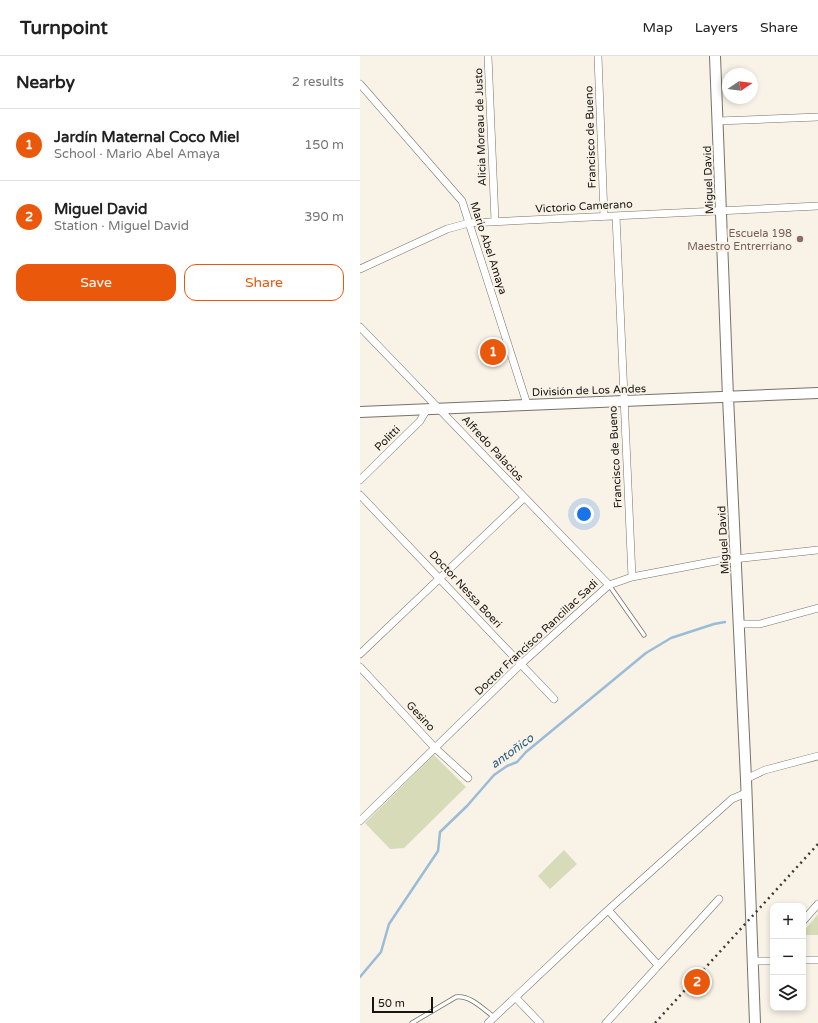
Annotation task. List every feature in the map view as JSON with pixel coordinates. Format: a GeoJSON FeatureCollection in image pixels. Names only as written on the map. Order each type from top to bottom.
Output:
{"type":"FeatureCollection","features":[{"type":"Feature","properties":{"kind":"street","name":"Alicia Moreau de Justo"},"geometry":{"type":"LineString","coordinates":[[488,56],[495,221]]}},
{"type":"Feature","properties":{"kind":"street","name":"Francisco de Bueno"},"geometry":{"type":"LineString","coordinates":[[598,56],[604,216]]}},
{"type":"Feature","properties":{"kind":"street","name":"Miguel David"},"geometry":{"type":"LineString","coordinates":[[715,56],[728,397],[754,961],[755,1023]]}},
{"type":"Feature","properties":{"kind":"street","name":"Mario Abel Amaya"},"geometry":{"type":"LineString","coordinates":[[360,84],[462,200],[527,404]]}},
{"type":"Feature","properties":{"kind":"street"},"geometry":{"type":"LineString","coordinates":[[718,121],[818,117]]}},
{"type":"Feature","properties":{"kind":"street","name":"Victorio Camerano"},"geometry":{"type":"LineString","coordinates":[[360,269],[447,229],[469,223],[818,206]]}},
{"type":"Feature","properties":{"kind":"street","name":"Francisco de Bueno"},"geometry":{"type":"LineString","coordinates":[[616,216],[632,577]]}},
{"type":"Feature","properties":{"kind":"street","name":"Alfredo Palacios"},"geometry":{"type":"LineString","coordinates":[[360,327],[440,408],[524,498],[609,585]]}},
{"type":"Feature","properties":{"kind":"street","name":"División de Los Andes"},"geometry":{"type":"LineString","coordinates":[[360,412],[818,392]]}},
{"type":"Feature","properties":{"kind":"street","name":"Politti"},"geometry":{"type":"LineString","coordinates":[[360,480],[420,421],[427,409]]}},
{"type":"Feature","properties":{"kind":"street","name":"Doctor Nessa Boeri"},"geometry":{"type":"LineString","coordinates":[[360,495],[441,578],[554,699]]}},
{"type":"Feature","properties":{"kind":"street"},"geometry":{"type":"LineString","coordinates":[[360,654],[524,498]]}},
{"type":"Feature","properties":{"kind":"street","name":"Doctor Francisco Rancillac Sadi"},"geometry":{"type":"LineString","coordinates":[[360,821],[521,664],[609,585],[632,577],[736,559],[811,552],[818,550]]}},
{"type":"Feature","properties":{"kind":"street"},"geometry":{"type":"LineString","coordinates":[[739,624],[760,624],[818,608]]}},
{"type":"Feature","properties":{"kind":"street","name":"Gesino"},"geometry":{"type":"LineString","coordinates":[[360,667],[435,748],[468,778]]}},
{"type":"Feature","properties":{"kind":"street"},"geometry":{"type":"LineString","coordinates":[[746,779],[765,770],[818,756]]}},
{"type":"Feature","properties":{"kind":"street"},"geometry":{"type":"LineString","coordinates":[[488,1023],[608,910],[732,799],[746,792]]}},
{"type":"Feature","properties":{"kind":"street"},"geometry":{"type":"LineString","coordinates":[[606,1023],[719,899]]}},
{"type":"Feature","properties":{"kind":"street"},"geometry":{"type":"LineString","coordinates":[[806,918],[818,904]]}},
{"type":"Feature","properties":{"kind":"street"},"geometry":{"type":"LineString","coordinates":[[608,910],[658,965]]}},
{"type":"Feature","properties":{"kind":"street"},"geometry":{"type":"LineString","coordinates":[[754,961],[770,960]]}},
{"type":"Feature","properties":{"kind":"street"},"geometry":{"type":"LineString","coordinates":[[806,960],[818,960]]}},
{"type":"Feature","properties":{"kind":"street"},"geometry":{"type":"LineString","coordinates":[[516,998],[540,1023]]}},
{"type":"Feature","properties":{"kind":"lane"},"geometry":{"type":"LineString","coordinates":[[609,585],[644,635]]}},
{"type":"Feature","properties":{"kind":"lane"},"geometry":{"type":"LineString","coordinates":[[412,1023],[456,997],[462,996],[475,1003],[494,1017]]}},
{"type":"Feature","properties":{"kind":"green space"},"geometry":{"type":"Polygon","coordinates":[[[434,755],[466,787],[404,848],[390,849],[365,823],[434,755]]]}},
{"type":"Feature","properties":{"kind":"green space"},"geometry":{"type":"Polygon","coordinates":[[[564,850],[577,864],[550,889],[538,876],[564,850]]]}},
{"type":"Feature","properties":{"kind":"green space"},"geometry":{"type":"Polygon","coordinates":[[[818,914],[818,935],[806,935],[806,928],[818,914]]]}},
{"type":"Feature","properties":{"kind":"waterway","name":"antoñico"},"geometry":{"type":"LineString","coordinates":[[360,977],[381,952],[389,924],[438,851],[440,832],[467,806],[494,775],[507,766],[517,762],[526,752],[646,653],[671,638],[714,624],[725,622]]}},
{"type":"Feature","properties":{"kind":"railway"},"geometry":{"type":"LineString","coordinates":[[655,1023],[818,844]]}},
{"type":"Feature","properties":{"kind":"place","name":"Escuela 198 Maestro Entrerriano"},"geometry":{"type":"Point","coordinates":[800,239]}},
{"type":"Feature","properties":{"kind":"place","name":"Jardín Maternal Coco Miel"},"geometry":{"type":"Point","coordinates":[493,352]}},
{"type":"Feature","properties":{"kind":"place","name":"Miguel David"},"geometry":{"type":"Point","coordinates":[697,982]}}]}
